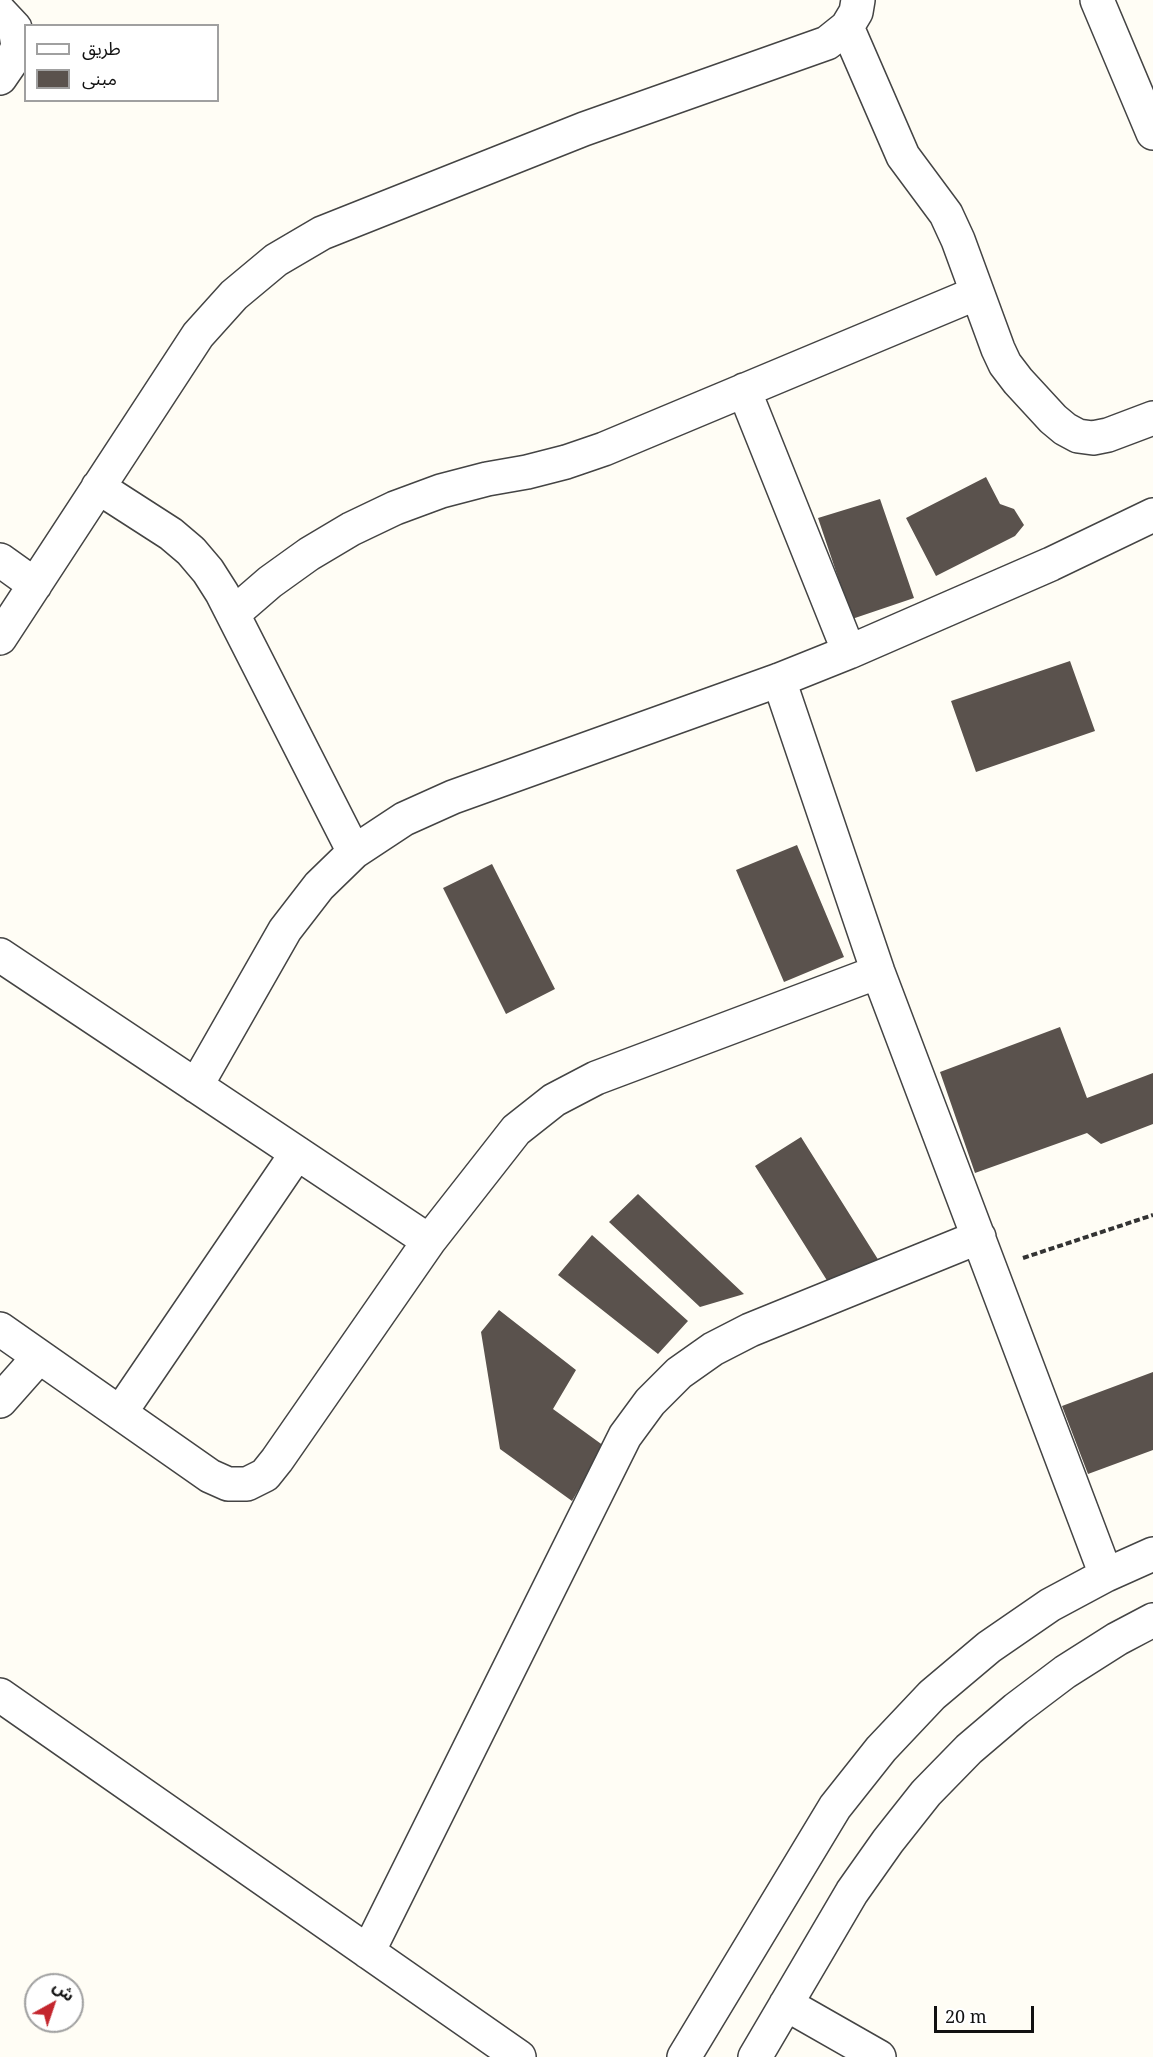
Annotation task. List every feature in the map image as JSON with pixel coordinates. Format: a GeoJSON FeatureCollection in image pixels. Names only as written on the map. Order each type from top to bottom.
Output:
{"type":"FeatureCollection","features":[{"type":"Feature","properties":{"kind":"street"},"geometry":{"type":"LineString","coordinates":[[1097,0],[1153,133]]}},
{"type":"Feature","properties":{"kind":"street"},"geometry":{"type":"LineString","coordinates":[[0,12],[15,28],[18,46],[0,78]]}},
{"type":"Feature","properties":{"kind":"street"},"geometry":{"type":"LineString","coordinates":[[0,638],[198,335],[234,295],[276,260],[322,233],[584,129],[827,43],[853,14],[903,156],[946,214],[1005,364],[1018,381],[1065,429],[1078,436],[1093,438],[1108,435],[1153,418]]}},
{"type":"Feature","properties":{"kind":"street"},"geometry":{"type":"LineString","coordinates":[[233,614],[270,582],[309,554],[351,529],[395,508],[450,488],[566,462],[604,449],[977,293]]}},
{"type":"Feature","properties":{"kind":"street"},"geometry":{"type":"LineString","coordinates":[[744,390],[849,652]]}},
{"type":"Feature","properties":{"kind":"street"},"geometry":{"type":"LineString","coordinates":[[98,487],[171,534],[191,551],[208,571],[233,614],[354,852]]}},
{"type":"Feature","properties":{"kind":"street"},"geometry":{"type":"LineString","coordinates":[[196,1086],[285,930],[318,886],[354,852],[404,819],[453,797],[779,680],[849,652],[1051,564],[1153,515]]}},
{"type":"Feature","properties":{"kind":"street"},"geometry":{"type":"LineString","coordinates":[[0,560],[35,585]]}},
{"type":"Feature","properties":{"kind":"street"},"geometry":{"type":"LineString","coordinates":[[779,680],[878,972],[1106,1575]]}},
{"type":"Feature","properties":{"kind":"street"},"geometry":{"type":"LineString","coordinates":[[0,955],[429,1241]]}},
{"type":"Feature","properties":{"kind":"street"},"geometry":{"type":"LineString","coordinates":[[0,1329],[210,1476],[228,1484],[247,1484],[265,1475],[429,1241],[516,1130],[554,1100],[596,1078],[878,972]]}},
{"type":"Feature","properties":{"kind":"street"},"geometry":{"type":"LineString","coordinates":[[120,1413],[297,1153]]}},
{"type":"Feature","properties":{"kind":"street"},"geometry":{"type":"LineString","coordinates":[[368,1952],[625,1436],[650,1402],[679,1373],[704,1355],[750,1330],[979,1237]]}},
{"type":"Feature","properties":{"kind":"street"},"geometry":{"type":"LineString","coordinates":[[0,1401],[39,1357]]}},
{"type":"Feature","properties":{"kind":"street"},"geometry":{"type":"LineString","coordinates":[[684,2057],[835,1807],[881,1749],[932,1695],[989,1647],[1050,1605],[1106,1575],[1153,1554]]}},
{"type":"Feature","properties":{"kind":"street"},"geometry":{"type":"LineString","coordinates":[[755,2057],[852,1892],[926,1793],[969,1749],[1016,1708],[1065,1672],[1153,1620]]}},
{"type":"Feature","properties":{"kind":"street"},"geometry":{"type":"LineString","coordinates":[[0,1695],[519,2057]]}},
{"type":"Feature","properties":{"kind":"street"},"geometry":{"type":"LineString","coordinates":[[786,2004],[879,2057]]}},
{"type":"Feature","properties":{"kind":"path"},"geometry":{"type":"LineString","coordinates":[[991,1269],[1153,1215]]}},
{"type":"Feature","properties":{"kind":"building"},"geometry":{"type":"Polygon","coordinates":[[[986,477],[1000,504],[1014,509],[1024,525],[1015,536],[936,576],[906,518],[986,477]]]}},
{"type":"Feature","properties":{"kind":"building"},"geometry":{"type":"Polygon","coordinates":[[[880,499],[914,598],[852,619],[818,518],[880,499]]]}},
{"type":"Feature","properties":{"kind":"building"},"geometry":{"type":"Polygon","coordinates":[[[1070,661],[1095,731],[976,772],[951,701],[1070,661]]]}},
{"type":"Feature","properties":{"kind":"building"},"geometry":{"type":"Polygon","coordinates":[[[797,845],[844,957],[784,982],[736,870],[797,845]]]}},
{"type":"Feature","properties":{"kind":"building"},"geometry":{"type":"Polygon","coordinates":[[[492,864],[555,989],[506,1014],[443,888],[492,864]]]}},
{"type":"Feature","properties":{"kind":"building"},"geometry":{"type":"Polygon","coordinates":[[[1060,1027],[1087,1098],[1153,1073],[1153,1124],[1101,1144],[1087,1133],[975,1173],[940,1072],[1060,1027]]]}},
{"type":"Feature","properties":{"kind":"building"},"geometry":{"type":"Polygon","coordinates":[[[801,1137],[879,1261],[833,1290],[755,1166],[801,1137]]]}},
{"type":"Feature","properties":{"kind":"building"},"geometry":{"type":"Polygon","coordinates":[[[638,1194],[744,1294],[700,1307],[609,1222],[638,1194]]]}},
{"type":"Feature","properties":{"kind":"building"},"geometry":{"type":"Polygon","coordinates":[[[592,1235],[688,1321],[658,1354],[558,1275],[592,1235]]]}},
{"type":"Feature","properties":{"kind":"building"},"geometry":{"type":"Polygon","coordinates":[[[499,1310],[576,1370],[553,1409],[604,1446],[572,1501],[500,1449],[481,1332],[499,1310]]]}},
{"type":"Feature","properties":{"kind":"building"},"geometry":{"type":"Polygon","coordinates":[[[1153,1372],[1153,1450],[1088,1474],[1062,1406],[1153,1372]]]}}]}
